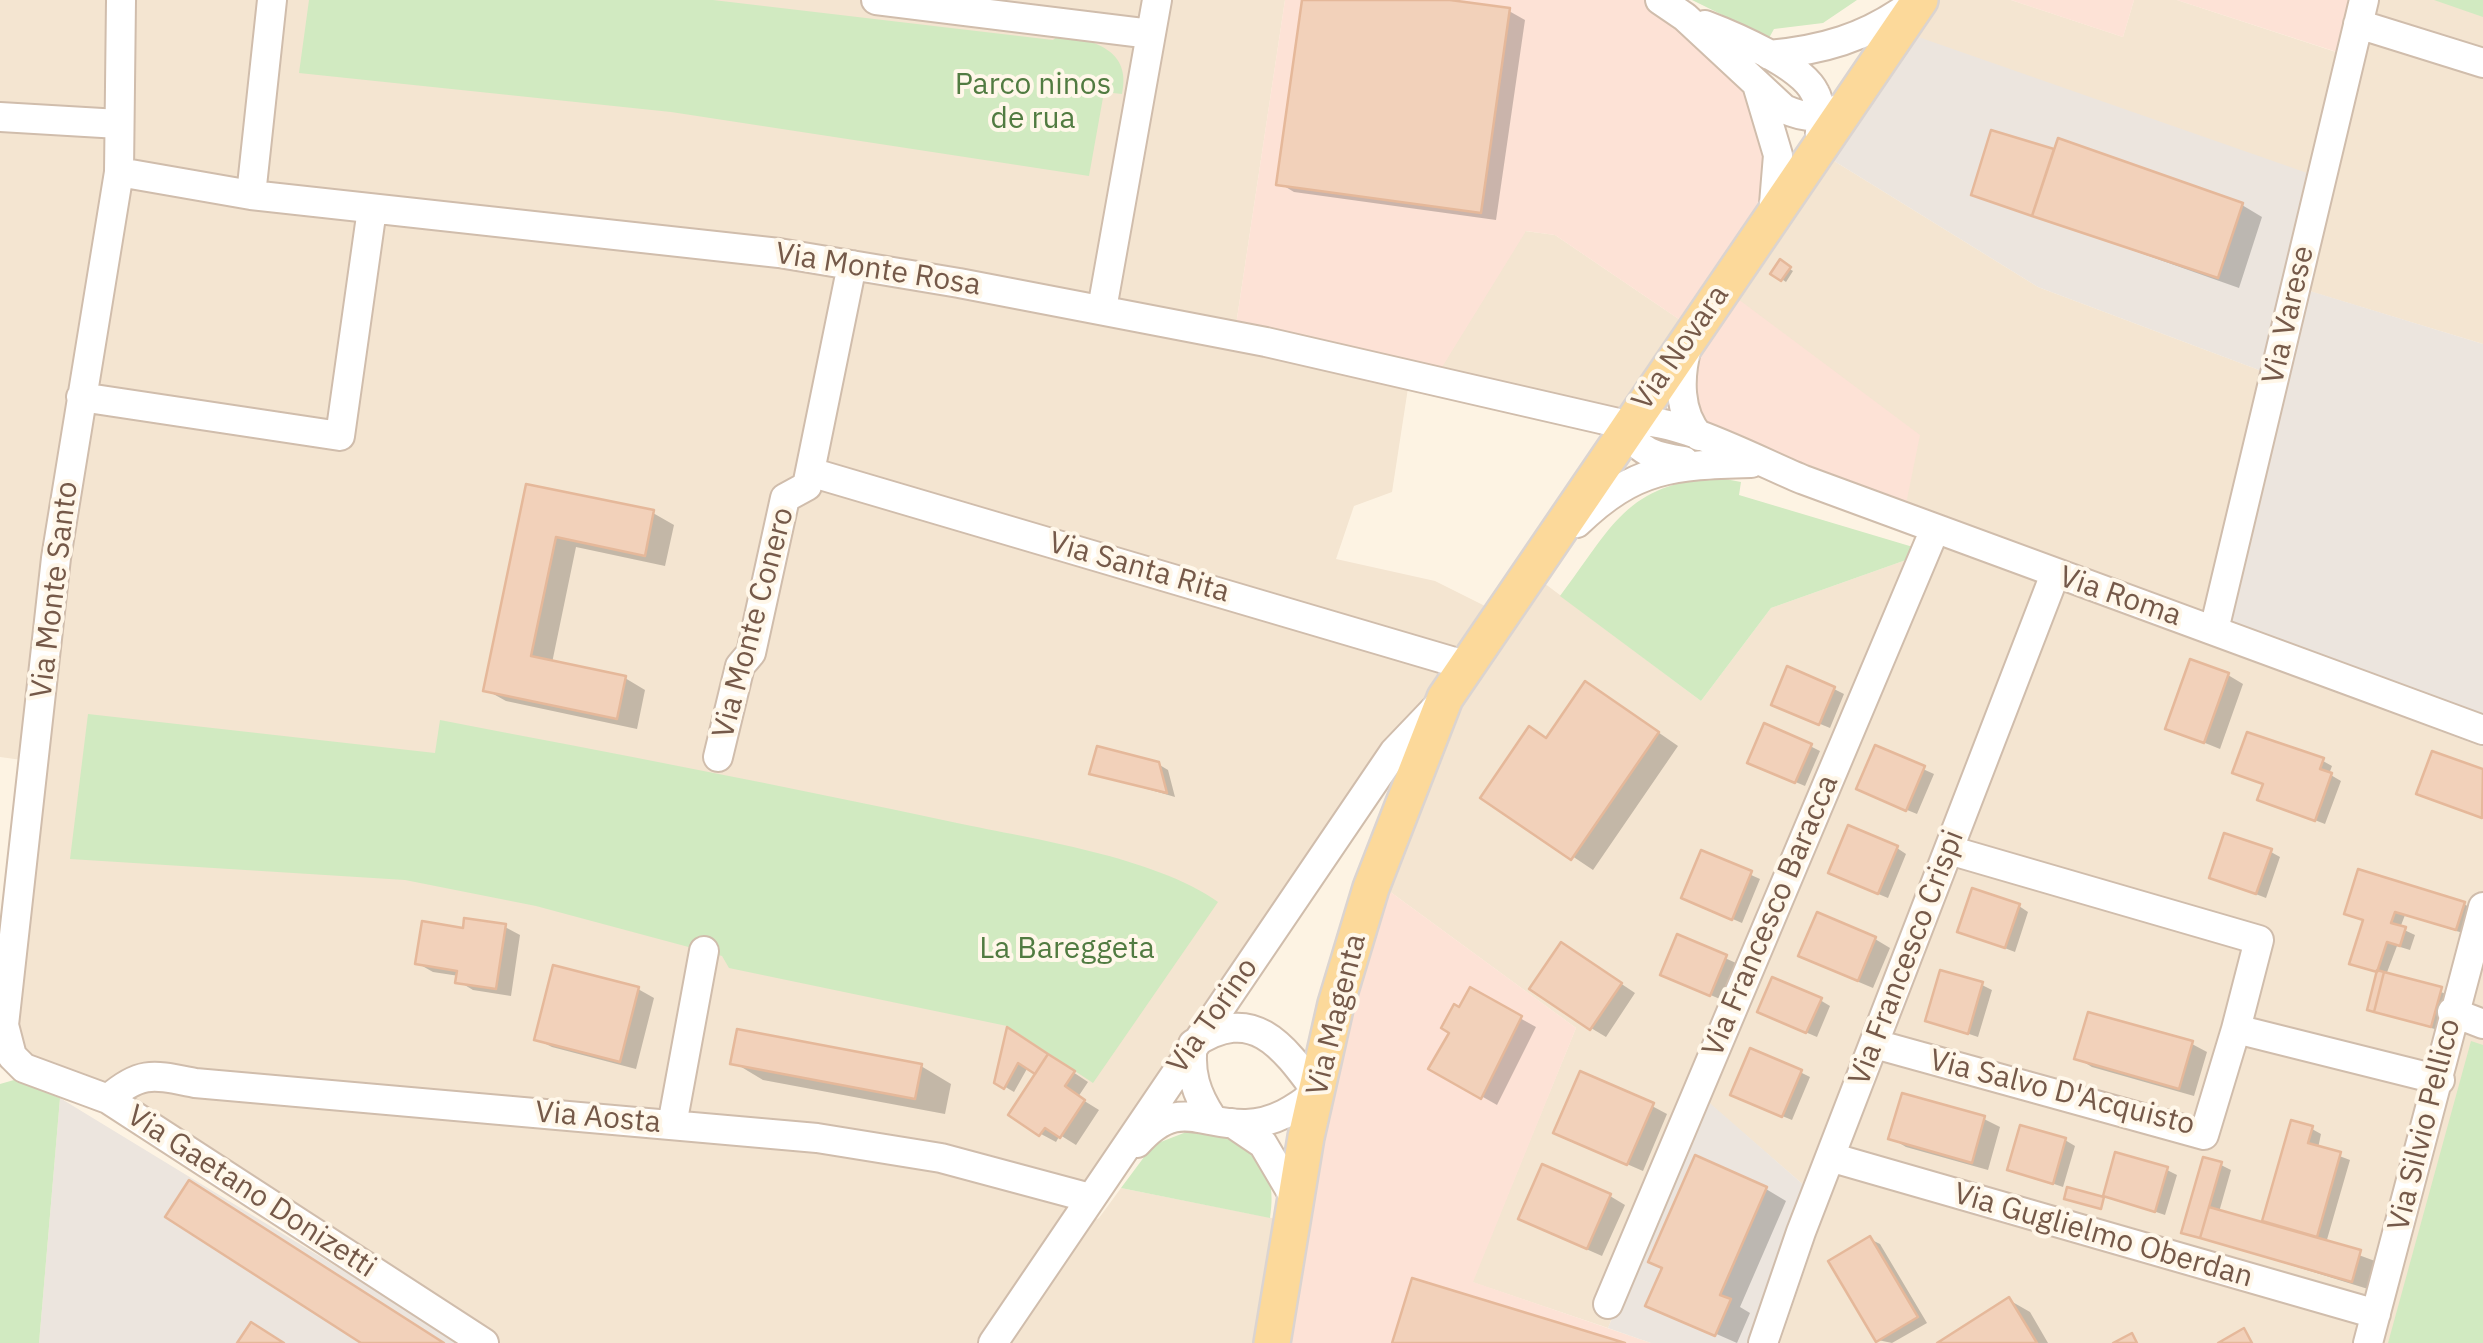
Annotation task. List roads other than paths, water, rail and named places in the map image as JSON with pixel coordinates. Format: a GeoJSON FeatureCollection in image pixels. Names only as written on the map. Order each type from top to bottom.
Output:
{"type":"FeatureCollection","features":[{"type":"Feature","properties":{"kind":"main road","name":"Via Novara"},"geometry":{"type":"LineString","coordinates":[[1445,698],[1627,425],[1774,216],[1830,123],[1919,0]]}},
{"type":"Feature","properties":{"kind":"main road","name":"Via Magenta"},"geometry":{"type":"LineString","coordinates":[[1272,1343],[1336,1004],[1370,888],[1445,698]]}},
{"type":"Feature","properties":{"kind":"street","name":"Via Monte Santo"},"geometry":{"type":"LineString","coordinates":[[6,1060],[4,1025],[56,558],[119,172],[122,0]]}},
{"type":"Feature","properties":{"kind":"street"},"geometry":{"type":"LineString","coordinates":[[251,195],[272,0]]}},
{"type":"Feature","properties":{"kind":"street"},"geometry":{"type":"LineString","coordinates":[[876,0],[1151,34]]}},
{"type":"Feature","properties":{"kind":"street"},"geometry":{"type":"LineString","coordinates":[[1102,309],[1156,0]]}},
{"type":"Feature","properties":{"kind":"street"},"geometry":{"type":"LineString","coordinates":[[1660,0],[1685,17],[1784,109],[1830,123]]}},
{"type":"Feature","properties":{"kind":"street"},"geometry":{"type":"LineString","coordinates":[[1769,55],[1838,44],[1879,28],[1919,0]]}},
{"type":"Feature","properties":{"kind":"street"},"geometry":{"type":"LineString","coordinates":[[2361,12],[2483,63]]}},
{"type":"Feature","properties":{"kind":"street","name":"Via Varese"},"geometry":{"type":"LineString","coordinates":[[2214,630],[2361,12]]}},
{"type":"Feature","properties":{"kind":"street"},"geometry":{"type":"LineString","coordinates":[[1685,17],[1769,55],[1815,92],[1830,123]]}},
{"type":"Feature","properties":{"kind":"street"},"geometry":{"type":"LineString","coordinates":[[1755,82],[1778,155],[1774,216]]}},
{"type":"Feature","properties":{"kind":"street"},"geometry":{"type":"LineString","coordinates":[[0,117],[119,124]]}},
{"type":"Feature","properties":{"kind":"street","name":"Via Monte Rosa"},"geometry":{"type":"LineString","coordinates":[[119,172],[251,195],[852,265],[1102,309],[1627,425],[1636,419],[1653,420],[1699,436]]}},
{"type":"Feature","properties":{"kind":"street"},"geometry":{"type":"LineString","coordinates":[[81,397],[340,436],[372,209]]}},
{"type":"Feature","properties":{"kind":"street","name":"Via Monte Conero"},"geometry":{"type":"LineString","coordinates":[[718,757],[740,666],[751,652],[785,498],[807,486],[852,265]]}},
{"type":"Feature","properties":{"kind":"street"},"geometry":{"type":"LineString","coordinates":[[1690,335],[1682,394],[1692,428],[1699,436]]}},
{"type":"Feature","properties":{"kind":"street"},"geometry":{"type":"LineString","coordinates":[[1627,425],[1635,444],[1644,450],[1709,465]]}},
{"type":"Feature","properties":{"kind":"street","name":"Via Roma"},"geometry":{"type":"LineString","coordinates":[[1699,436],[2056,574],[2483,730]]}},
{"type":"Feature","properties":{"kind":"street"},"geometry":{"type":"LineString","coordinates":[[1542,554],[1624,482],[1709,465],[1758,462]]}},
{"type":"Feature","properties":{"kind":"street","name":"Via Santa Rita"},"geometry":{"type":"LineString","coordinates":[[810,472],[1468,666]]}},
{"type":"Feature","properties":{"kind":"street","name":"Via Francesco Baracca"},"geometry":{"type":"LineString","coordinates":[[1608,1304],[1935,528]]}},
{"type":"Feature","properties":{"kind":"street","name":"Via Francesco Crispi"},"geometry":{"type":"LineString","coordinates":[[1763,1343],[1830,1157],[2056,574]]}},
{"type":"Feature","properties":{"kind":"street","name":"Via Torino"},"geometry":{"type":"LineString","coordinates":[[993,1343],[1394,752],[1445,698]]}},
{"type":"Feature","properties":{"kind":"street"},"geometry":{"type":"LineString","coordinates":[[1949,850],[2259,940],[2236,1029],[2440,1080]]}},
{"type":"Feature","properties":{"kind":"street","name":"Via Silvio Pellico"},"geometry":{"type":"LineString","coordinates":[[2368,1343],[2440,1080],[2452,1012],[2483,907]]}},
{"type":"Feature","properties":{"kind":"street"},"geometry":{"type":"LineString","coordinates":[[672,1125],[704,951]]}},
{"type":"Feature","properties":{"kind":"street"},"geometry":{"type":"LineString","coordinates":[[2452,1012],[2483,1024]]}},
{"type":"Feature","properties":{"kind":"street"},"geometry":{"type":"LineString","coordinates":[[1090,1198],[1155,1126],[1182,1115],[1221,1120],[1274,1119],[1317,1092],[1284,1048],[1248,1027],[1212,1031],[1193,1044],[1194,1082],[1221,1120],[1263,1144],[1296,1200]]}},
{"type":"Feature","properties":{"kind":"street","name":"Via Salvo D'Acquisto"},"geometry":{"type":"LineString","coordinates":[[1874,1044],[2204,1135],[2236,1029]]}},
{"type":"Feature","properties":{"kind":"street","name":"Via Gaetano Donizetti"},"geometry":{"type":"LineString","coordinates":[[6,1060],[108,1099],[484,1343]]}},
{"type":"Feature","properties":{"kind":"street","name":"Via Aosta"},"geometry":{"type":"LineString","coordinates":[[108,1099],[128,1081],[151,1075],[195,1084],[817,1138],[941,1158],[1090,1198]]}},
{"type":"Feature","properties":{"kind":"street","name":"Via Guglielmo Oberdan"},"geometry":{"type":"LineString","coordinates":[[1830,1157],[2376,1314]]}},
{"type":"Feature","properties":{"kind":"park label","name":"Parco ninos de rua"},"geometry":{"type":"Point","coordinates":[1033,102]}},
{"type":"Feature","properties":{"kind":"park label","name":"La Bareggeta"},"geometry":{"type":"Point","coordinates":[1067,949]}}]}
